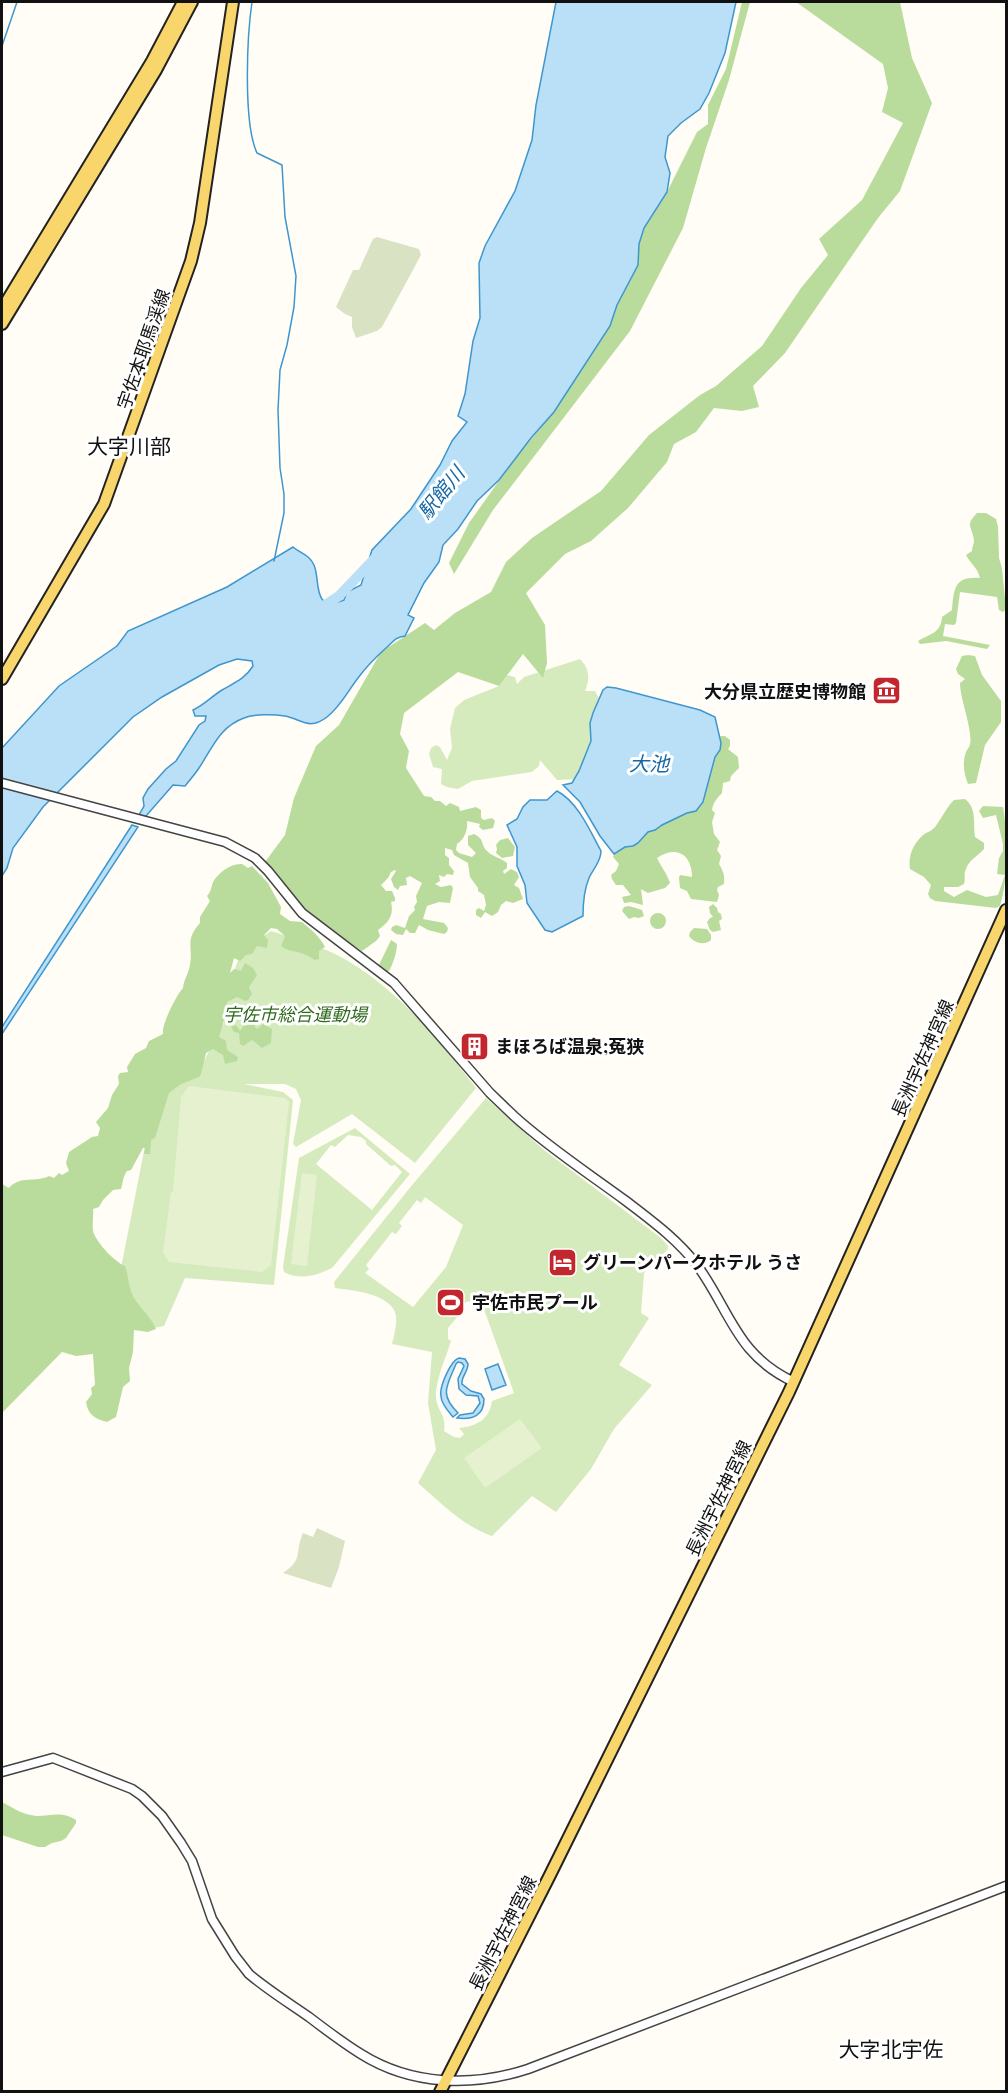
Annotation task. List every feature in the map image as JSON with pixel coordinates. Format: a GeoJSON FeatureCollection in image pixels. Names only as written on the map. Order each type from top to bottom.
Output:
{"type":"FeatureCollection","features":[{"type":"Feature","properties":{"kind":"main road"},"geometry":{"type":"LineString","coordinates":[[2,309],[146,71],[183,2]]}},
{"type":"Feature","properties":{"kind":"main road"},"geometry":{"type":"LineString","coordinates":[[2,324],[156,70],[192,2]]}},
{"type":"Feature","properties":{"kind":"main road","name":"宇佐本耶馬渓線"},"geometry":{"type":"LineString","coordinates":[[2,679],[105,504],[191,261],[200,223],[233,2]]}},
{"type":"Feature","properties":{"kind":"main road","name":"長洲宇佐神宮線"},"geometry":{"type":"LineString","coordinates":[[443,2086],[794,1382],[1006,910]]}},
{"type":"Feature","properties":{"kind":"street"},"geometry":{"type":"LineString","coordinates":[[2,783],[225,842],[255,858],[302,913],[394,983],[490,1093],[514,1116],[672,1238],[704,1275],[746,1347],[767,1367],[794,1382]]}},
{"type":"Feature","properties":{"kind":"street"},"geometry":{"type":"LineString","coordinates":[[2,1772],[53,1758],[137,1792],[154,1806],[181,1843],[192,1861],[212,1920],[249,1974],[362,2055],[400,2072],[429,2079],[443,2086],[494,2079],[519,2072],[1006,1886]]}},
{"type":"Feature","properties":{"kind":"green space"},"geometry":{"type":"Polygon","coordinates":[[[742,2],[750,2],[729,80],[683,228],[630,331],[493,510],[454,574],[449,563],[469,523],[513,461],[554,412],[610,326],[617,305],[638,265],[639,244],[644,228],[667,192],[697,132],[708,124],[708,105],[726,69],[742,2]]]}},
{"type":"Feature","properties":{"kind":"green space"},"geometry":{"type":"Polygon","coordinates":[[[796,2],[900,2],[912,58],[932,103],[900,191],[878,218],[785,353],[753,386],[759,407],[742,411],[714,408],[696,432],[674,444],[667,462],[628,508],[591,541],[565,554],[526,593],[545,625],[547,663],[543,678],[523,654],[499,686],[458,672],[404,713],[400,734],[409,751],[406,768],[424,796],[440,801],[446,806],[450,803],[459,807],[460,811],[476,807],[481,810],[481,818],[484,820],[492,818],[495,821],[493,828],[483,830],[479,827],[480,824],[467,821],[465,834],[457,844],[456,850],[472,857],[476,853],[468,845],[468,836],[474,834],[477,836],[488,852],[507,863],[504,874],[511,869],[517,872],[519,877],[514,885],[519,888],[523,899],[513,903],[506,901],[492,916],[485,912],[481,918],[476,915],[476,910],[479,908],[484,911],[486,905],[484,895],[478,891],[470,877],[468,863],[454,855],[452,850],[445,848],[445,855],[449,858],[449,865],[454,871],[453,875],[447,874],[444,877],[439,875],[440,881],[435,884],[441,887],[451,885],[453,888],[450,903],[439,902],[427,906],[423,919],[444,923],[448,928],[447,932],[444,934],[428,930],[419,925],[415,933],[410,933],[406,929],[403,935],[391,930],[396,925],[405,928],[409,916],[415,910],[416,896],[422,883],[410,876],[406,878],[407,885],[400,886],[398,890],[391,879],[395,870],[381,885],[386,891],[392,891],[395,898],[395,901],[391,902],[390,918],[378,930],[380,936],[376,941],[362,951],[312,917],[294,901],[265,862],[285,835],[294,798],[316,746],[339,725],[381,652],[425,623],[434,630],[455,613],[491,592],[506,562],[532,538],[601,491],[649,435],[700,395],[716,386],[762,346],[801,288],[828,255],[819,239],[862,200],[903,123],[882,112],[888,88],[883,64],[796,2]]]}},
{"type":"Feature","properties":{"kind":"green space"},"geometry":{"type":"Polygon","coordinates":[[[377,237],[419,249],[421,255],[382,327],[356,338],[352,327],[352,317],[336,307],[353,270],[359,270],[373,239],[377,237]]]}},
{"type":"Feature","properties":{"kind":"green space"},"geometry":{"type":"Polygon","coordinates":[[[977,513],[986,513],[996,519],[1006,609],[1003,612],[999,610],[997,597],[960,592],[956,623],[954,625],[945,624],[943,636],[990,645],[987,649],[946,641],[920,644],[918,641],[937,630],[942,617],[952,610],[957,585],[965,579],[980,578],[978,571],[966,555],[972,551],[974,541],[970,524],[977,513]]]}},
{"type":"Feature","properties":{"kind":"green space"},"geometry":{"type":"Polygon","coordinates":[[[962,656],[975,656],[982,675],[1001,701],[1001,722],[985,745],[976,783],[968,784],[964,764],[970,738],[960,683],[965,679],[958,674],[956,669],[962,656]]]}},
{"type":"Feature","properties":{"kind":"green space"},"geometry":{"type":"Polygon","coordinates":[[[580,659],[588,674],[585,691],[595,691],[602,704],[580,779],[557,780],[540,760],[539,766],[532,772],[472,781],[458,789],[441,784],[442,769],[433,767],[429,754],[431,748],[436,745],[440,747],[447,760],[452,748],[450,729],[455,708],[464,700],[499,686],[507,675],[515,677],[517,684],[524,677],[580,659]]]}},
{"type":"Feature","properties":{"kind":"green space"},"geometry":{"type":"Polygon","coordinates":[[[721,736],[730,740],[728,749],[738,757],[739,768],[731,776],[730,781],[723,783],[722,793],[715,801],[712,810],[715,813],[712,822],[714,834],[720,842],[717,850],[721,856],[719,864],[724,878],[724,884],[717,890],[719,895],[717,902],[691,899],[687,891],[680,888],[680,875],[692,877],[691,869],[686,857],[670,852],[657,858],[670,883],[665,888],[648,893],[641,889],[643,905],[624,903],[622,897],[631,895],[623,885],[616,885],[611,875],[619,864],[613,857],[617,846],[721,736]]]}},
{"type":"Feature","properties":{"kind":"green space"},"geometry":{"type":"Polygon","coordinates":[[[965,799],[973,811],[975,837],[984,843],[984,849],[967,866],[964,884],[958,887],[944,887],[944,891],[954,897],[967,890],[986,897],[998,895],[1005,875],[997,874],[1003,844],[996,815],[983,818],[979,811],[983,806],[1003,807],[1006,871],[1003,896],[1000,906],[996,908],[935,901],[928,894],[931,885],[924,877],[910,869],[912,850],[916,842],[934,828],[954,800],[965,799]]]}},
{"type":"Feature","properties":{"kind":"green space"},"geometry":{"type":"Polygon","coordinates":[[[508,838],[515,847],[513,856],[502,858],[496,853],[496,845],[500,840],[508,838]]]}},
{"type":"Feature","properties":{"kind":"green space"},"geometry":{"type":"Polygon","coordinates":[[[242,864],[248,868],[252,866],[268,883],[281,907],[280,914],[290,921],[302,922],[325,947],[319,951],[319,959],[315,960],[281,946],[285,936],[277,929],[271,928],[264,935],[268,940],[267,948],[257,946],[252,954],[246,955],[240,961],[234,958],[230,973],[234,969],[241,971],[245,963],[253,968],[257,975],[249,987],[252,994],[248,1000],[237,997],[227,1002],[219,1037],[226,1041],[227,1050],[238,1057],[237,1061],[225,1064],[223,1055],[213,1049],[206,1053],[199,1077],[181,1084],[169,1093],[155,1138],[151,1140],[150,1154],[144,1154],[145,1148],[143,1148],[131,1170],[127,1171],[121,1189],[113,1190],[99,1207],[93,1209],[94,1234],[108,1253],[125,1266],[134,1298],[156,1329],[148,1332],[134,1330],[133,1352],[129,1368],[130,1381],[123,1387],[116,1417],[107,1422],[99,1419],[90,1413],[87,1406],[86,1402],[92,1394],[91,1388],[95,1385],[93,1354],[76,1356],[62,1352],[2,1413],[2,1184],[9,1188],[23,1180],[49,1176],[54,1178],[59,1173],[62,1175],[69,1171],[66,1163],[69,1152],[92,1137],[98,1136],[100,1128],[96,1122],[108,1108],[119,1084],[118,1076],[120,1073],[128,1072],[127,1067],[135,1054],[146,1048],[149,1041],[163,1034],[167,1017],[183,988],[189,969],[192,935],[210,901],[207,896],[213,882],[225,869],[242,864]]]}},
{"type":"Feature","properties":{"kind":"green space"},"geometry":{"type":"Polygon","coordinates":[[[713,904],[722,919],[719,921],[721,930],[713,932],[707,922],[713,917],[709,907],[713,904]]]}},
{"type":"Feature","properties":{"kind":"green space"},"geometry":{"type":"Polygon","coordinates":[[[629,906],[642,910],[644,916],[629,919],[622,911],[624,907],[629,906]]]}},
{"type":"Feature","properties":{"kind":"green space"},"geometry":{"type":"Polygon","coordinates":[[[658,913],[666,921],[658,929],[650,921],[658,913]]]}},
{"type":"Feature","properties":{"kind":"green space"},"geometry":{"type":"Polygon","coordinates":[[[694,928],[707,929],[711,940],[699,943],[694,940],[689,936],[694,928]]]}},
{"type":"Feature","properties":{"kind":"green space","name":"宇佐市総合運動場"},"geometry":{"type":"Polygon","coordinates":[[[271,931],[330,952],[367,973],[418,1018],[476,1088],[415,1163],[352,1114],[296,1147],[293,1144],[301,1100],[296,1089],[285,1084],[244,1084],[283,1092],[293,1100],[274,1285],[185,1278],[164,1326],[153,1328],[128,1296],[121,1268],[155,1095],[197,1074],[224,1023],[227,989],[242,950],[271,931]]]}},
{"type":"Feature","properties":{"kind":"green space"},"geometry":{"type":"Polygon","coordinates":[[[391,940],[397,944],[396,951],[389,971],[385,972],[379,965],[391,940]]]}},
{"type":"Feature","properties":{"kind":"green space"},"geometry":{"type":"Polygon","coordinates":[[[244,1016],[254,1018],[257,1029],[263,1024],[272,1029],[271,1043],[262,1048],[252,1040],[243,1046],[240,1044],[239,1033],[234,1032],[231,1027],[236,1025],[240,1031],[243,1027],[241,1020],[244,1016]]]}},
{"type":"Feature","properties":{"kind":"green space"},"geometry":{"type":"Polygon","coordinates":[[[189,1086],[285,1098],[289,1102],[271,1265],[262,1272],[169,1262],[163,1253],[171,1192],[173,1192],[181,1097],[189,1086]]]}},
{"type":"Feature","properties":{"kind":"green space"},"geometry":{"type":"Polygon","coordinates":[[[486,1098],[544,1150],[661,1238],[668,1246],[668,1249],[644,1273],[641,1313],[649,1318],[619,1365],[652,1385],[614,1429],[591,1469],[556,1512],[532,1496],[492,1536],[462,1520],[418,1483],[436,1450],[428,1403],[432,1352],[392,1344],[396,1316],[388,1303],[371,1295],[335,1288],[334,1282],[486,1098]],[[425,1197],[421,1203],[417,1200],[399,1223],[402,1226],[396,1234],[392,1232],[366,1265],[369,1269],[365,1273],[413,1307],[446,1267],[463,1225],[425,1197]],[[469,1301],[462,1304],[454,1313],[458,1316],[448,1328],[448,1339],[451,1341],[436,1389],[437,1403],[444,1419],[444,1431],[460,1438],[464,1434],[459,1428],[477,1424],[488,1413],[492,1401],[514,1393],[485,1312],[469,1301]]]}},
{"type":"Feature","properties":{"kind":"green space"},"geometry":{"type":"Polygon","coordinates":[[[355,1128],[410,1174],[332,1268],[315,1275],[302,1277],[284,1272],[283,1267],[299,1158],[355,1128]],[[348,1135],[335,1147],[331,1145],[316,1164],[372,1210],[402,1172],[395,1165],[391,1166],[361,1137],[348,1135]]]}},
{"type":"Feature","properties":{"kind":"green space"},"geometry":{"type":"Polygon","coordinates":[[[302,1173],[317,1175],[307,1266],[291,1264],[302,1173]]]}},
{"type":"Feature","properties":{"kind":"green space"},"geometry":{"type":"Polygon","coordinates":[[[520,1419],[542,1448],[485,1488],[464,1458],[520,1419]]]}},
{"type":"Feature","properties":{"kind":"green space"},"geometry":{"type":"Polygon","coordinates":[[[317,1528],[345,1541],[331,1588],[283,1573],[296,1560],[303,1533],[313,1537],[317,1528]]]}},
{"type":"Feature","properties":{"kind":"green space"},"geometry":{"type":"Polygon","coordinates":[[[2,1802],[27,1814],[66,1816],[76,1820],[76,1823],[66,1838],[45,1847],[38,1847],[2,1835],[2,1802]]]}},
{"type":"Feature","properties":{"kind":"water"},"geometry":{"type":"Polygon","coordinates":[[[556,2],[736,2],[725,53],[709,93],[700,109],[668,136],[665,157],[670,173],[667,192],[644,228],[639,244],[638,265],[617,305],[610,326],[554,412],[499,480],[477,501],[458,529],[443,545],[439,562],[424,583],[408,615],[414,618],[405,636],[394,640],[371,662],[332,713],[321,721],[310,724],[285,716],[270,715],[248,717],[235,722],[217,739],[185,786],[173,785],[146,816],[139,815],[148,789],[176,761],[199,725],[205,721],[206,716],[195,716],[193,710],[243,677],[253,666],[252,661],[237,659],[219,665],[162,697],[133,717],[43,807],[13,848],[2,876],[2,748],[59,686],[117,646],[128,631],[227,587],[293,547],[307,556],[314,565],[322,599],[334,603],[344,600],[347,592],[361,585],[372,550],[411,509],[440,465],[452,441],[467,422],[458,416],[465,394],[473,341],[480,318],[479,263],[485,246],[515,191],[532,140],[536,105],[556,2]]]}},
{"type":"Feature","properties":{"kind":"water","name":"大池"},"geometry":{"type":"Polygon","coordinates":[[[607,687],[700,710],[715,717],[721,743],[703,802],[696,811],[648,832],[638,843],[614,854],[600,836],[580,802],[563,785],[572,783],[579,771],[591,741],[590,723],[593,713],[603,690],[607,687]]]}},
{"type":"Feature","properties":{"kind":"water"},"geometry":{"type":"Polygon","coordinates":[[[557,791],[577,810],[601,851],[600,859],[586,887],[583,916],[552,932],[545,930],[527,903],[525,885],[517,866],[517,847],[507,825],[517,819],[523,807],[530,800],[547,800],[557,791]]]}},
{"type":"Feature","properties":{"kind":"water"},"geometry":{"type":"Polygon","coordinates":[[[132,825],[138,827],[2,1034],[2,1027],[132,825]]]}},
{"type":"Feature","properties":{"kind":"water"},"geometry":{"type":"Polygon","coordinates":[[[459,1358],[465,1359],[468,1364],[462,1384],[471,1391],[481,1394],[484,1399],[479,1413],[468,1418],[457,1418],[460,1415],[473,1413],[480,1403],[478,1396],[466,1395],[459,1389],[458,1379],[464,1366],[462,1363],[456,1364],[446,1390],[448,1400],[458,1413],[453,1417],[441,1399],[446,1374],[459,1358]]]}},
{"type":"Feature","properties":{"kind":"water"},"geometry":{"type":"Polygon","coordinates":[[[498,1364],[506,1385],[492,1390],[485,1369],[498,1364]]]}},
{"type":"Feature","properties":{"kind":"waterway"},"geometry":{"type":"LineString","coordinates":[[2,46],[17,2]]}},
{"type":"Feature","properties":{"kind":"waterway"},"geometry":{"type":"LineString","coordinates":[[252,2],[248,57],[250,122],[257,153],[282,165],[285,217],[296,276],[294,307],[280,370],[278,410],[284,513],[274,561]]}},
{"type":"Feature","properties":{"kind":"waterway","name":"駅館川"},"geometry":{"type":"LineString","coordinates":[[319,609],[339,596],[378,555]]}},
{"type":"Feature","properties":{"kind":"place","name":"大分県立歴史博物館"},"geometry":{"type":"Point","coordinates":[887,691]}},
{"type":"Feature","properties":{"kind":"place","name":"まほろば温泉;菟狭"},"geometry":{"type":"Point","coordinates":[474,1046]}},
{"type":"Feature","properties":{"kind":"place","name":"グリーンパークホテル うさ"},"geometry":{"type":"Point","coordinates":[562,1262]}},
{"type":"Feature","properties":{"kind":"place","name":"宇佐市民プール"},"geometry":{"type":"Point","coordinates":[451,1302]}},
{"type":"Feature","properties":{"kind":"district","name":"大字川部"},"geometry":{"type":"Point","coordinates":[129,445]}},
{"type":"Feature","properties":{"kind":"district","name":"大字北宇佐"},"geometry":{"type":"Point","coordinates":[891,2048]}}]}
